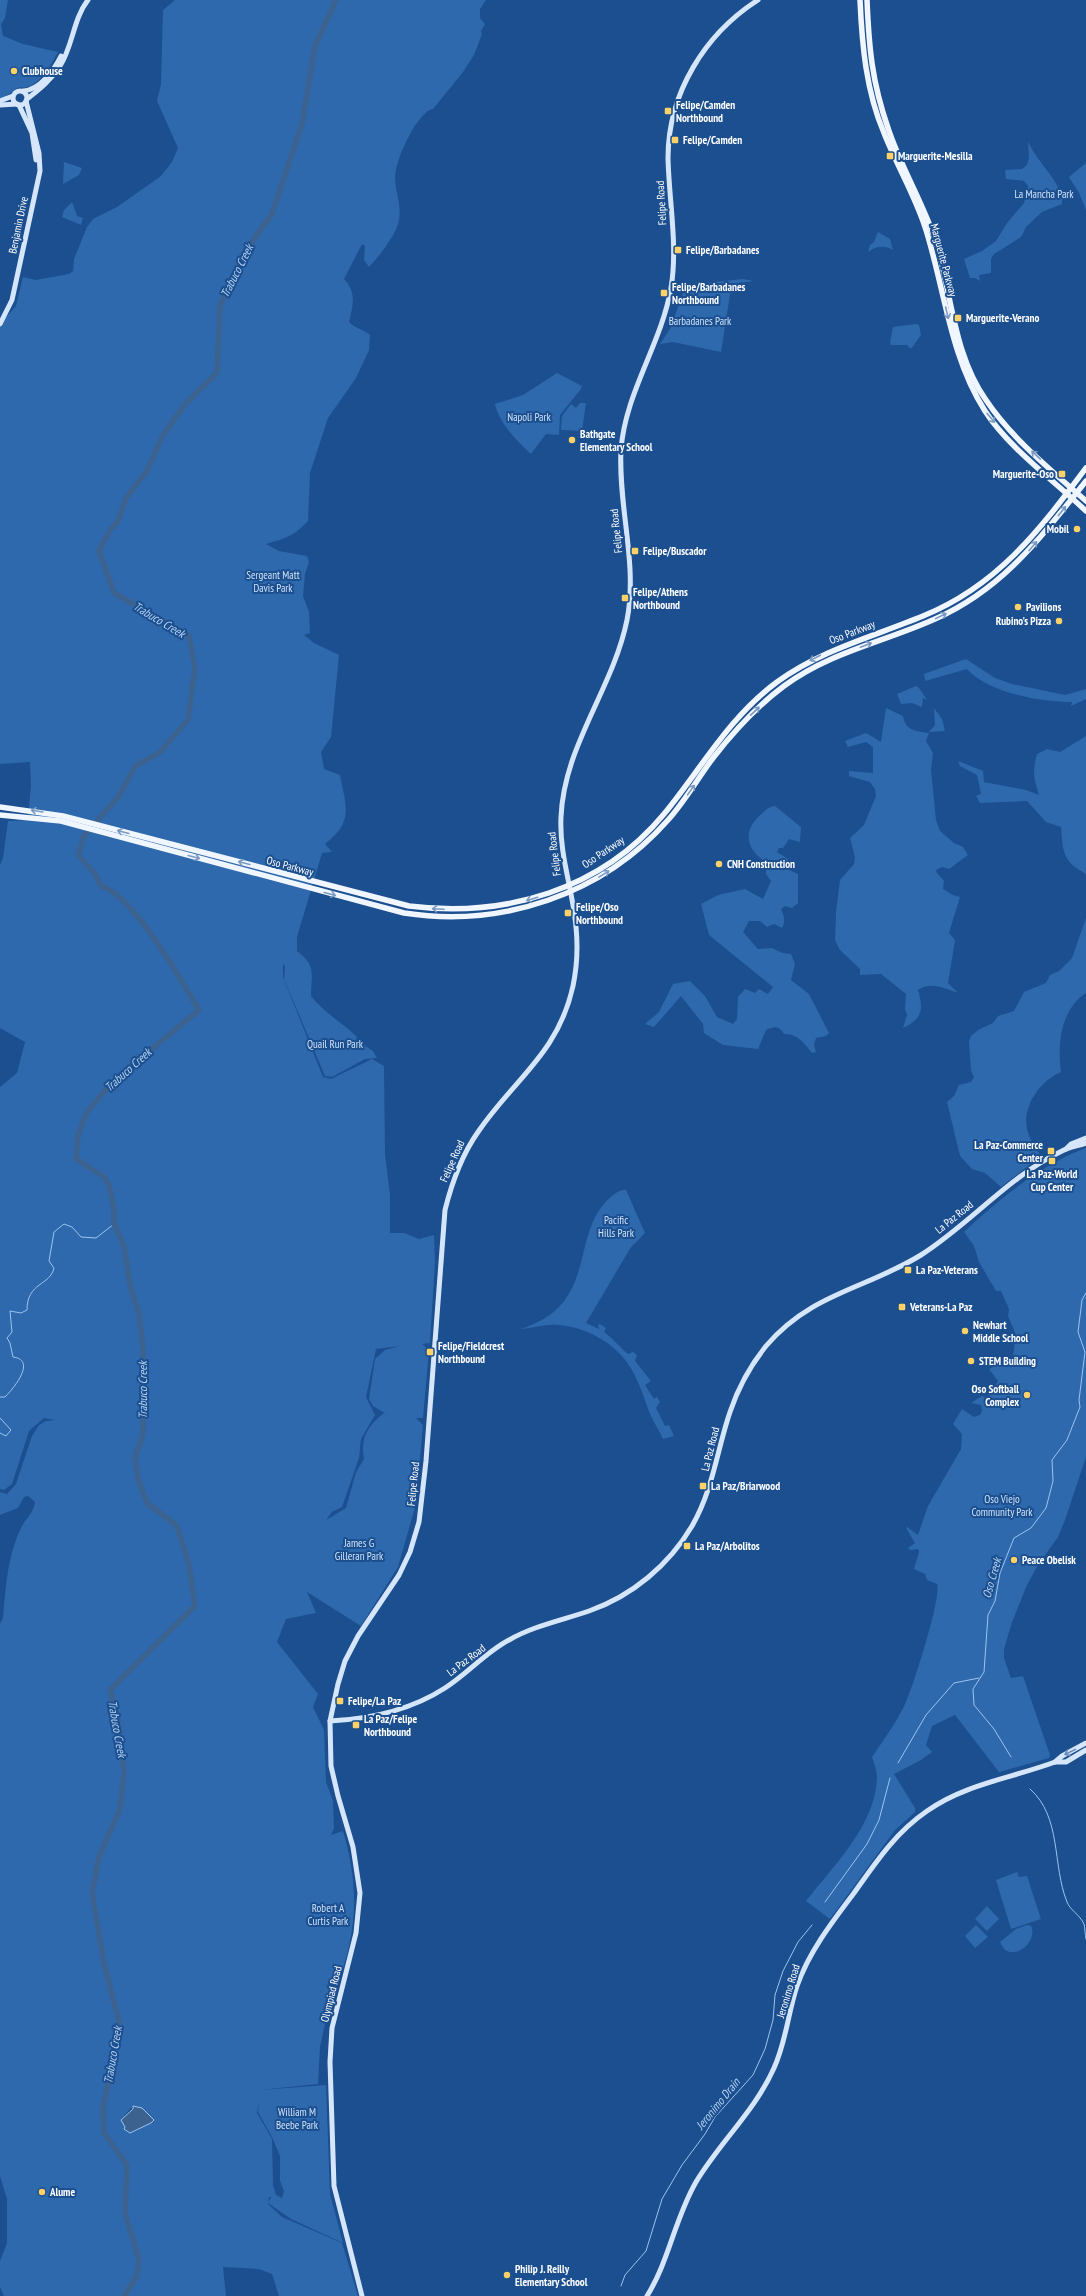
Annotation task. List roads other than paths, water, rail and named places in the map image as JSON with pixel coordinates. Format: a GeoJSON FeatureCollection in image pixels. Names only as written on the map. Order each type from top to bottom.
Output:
{"type":"FeatureCollection","features":[{"type":"Feature","properties":{"kind":"main road"},"geometry":{"type":"LineString","coordinates":[[0,101],[13,96],[17,91],[23,91],[35,87],[54,68],[63,52],[74,19],[87,0]]}},
{"type":"Feature","properties":{"kind":"main road"},"geometry":{"type":"LineString","coordinates":[[0,106],[18,104],[27,100],[46,85],[61,65],[80,12],[87,0]]}},
{"type":"Feature","properties":{"kind":"main road","name":"Felipe Road"},"geometry":{"type":"LineString","coordinates":[[330,1722],[338,1684],[345,1661],[358,1636],[399,1575],[410,1552],[419,1522],[426,1461],[445,1210],[450,1190],[461,1162],[476,1135],[543,1055],[568,1006],[573,984],[578,943],[561,836],[563,794],[575,751],[620,647],[630,604],[631,577],[621,472],[621,452],[627,415],[664,318],[671,289],[673,269],[668,153],[672,122],[680,94],[701,54],[732,19],[758,0]]}},
{"type":"Feature","properties":{"kind":"main road","name":"Marguerite Parkway"},"geometry":{"type":"LineString","coordinates":[[860,0],[862,34],[873,101],[883,132],[924,224],[934,257],[953,339],[966,375],[981,405],[1009,439],[1086,510]]}},
{"type":"Feature","properties":{"kind":"main road","name":"Marguerite Parkway"},"geometry":{"type":"LineString","coordinates":[[867,0],[867,33],[878,99],[888,130],[931,228],[960,344],[970,371],[985,399],[998,416],[1021,441],[1086,501]]}},
{"type":"Feature","properties":{"kind":"main road","name":"Benjamin Drive"},"geometry":{"type":"LineString","coordinates":[[0,324],[12,300],[40,171],[39,153],[26,93],[23,91]]}},
{"type":"Feature","properties":{"kind":"main road","name":"Benjamin Drive"},"geometry":{"type":"LineString","coordinates":[[13,96],[32,133],[38,175]]}},
{"type":"Feature","properties":{"kind":"main road","name":"Oso Parkway"},"geometry":{"type":"LineString","coordinates":[[0,807],[62,819],[161,842],[384,901],[424,908],[453,910],[493,908],[532,899],[568,885],[614,859],[650,828],[681,792],[727,729],[766,690],[788,674],[824,654],[924,616],[967,594],[1012,558],[1067,493],[1086,468]]}},
{"type":"Feature","properties":{"kind":"main road","name":"Oso Parkway"},"geometry":{"type":"LineString","coordinates":[[0,815],[62,819],[156,847],[390,910],[418,915],[460,917],[496,914],[526,908],[570,893],[610,871],[650,838],[678,807],[737,729],[759,707],[784,686],[818,664],[934,619],[971,599],[1009,571],[1026,555],[1086,481]]}},
{"type":"Feature","properties":{"kind":"main road","name":"La Paz Road"},"geometry":{"type":"LineString","coordinates":[[1066,1149],[1071,1144],[1086,1138]]}},
{"type":"Feature","properties":{"kind":"main road","name":"La Paz Road"},"geometry":{"type":"LineString","coordinates":[[330,1722],[359,1720],[380,1716],[423,1700],[444,1688],[508,1640],[602,1606],[645,1580],[676,1550],[696,1520],[710,1489],[735,1397],[749,1370],[775,1337],[796,1317],[821,1301],[895,1269],[922,1255],[1030,1170],[1066,1149],[1086,1143]]}},
{"type":"Feature","properties":{"kind":"main road","name":"Olympiad Road"},"geometry":{"type":"LineString","coordinates":[[330,1722],[331,1766],[353,1847],[358,1870],[360,1893],[357,1927],[332,2028],[330,2062],[334,2186],[362,2296]]}},
{"type":"Feature","properties":{"kind":"main road","name":"Jeronimo Road"},"geometry":{"type":"LineString","coordinates":[[1055,1762],[1062,1756],[1086,1743]]}},
{"type":"Feature","properties":{"kind":"main road","name":"Jeronimo Road"},"geometry":{"type":"LineString","coordinates":[[647,2296],[663,2265],[688,2196],[714,2154],[749,2112],[769,2081],[776,2066],[797,1987],[808,1960],[832,1923],[893,1840],[909,1824],[948,1798],[975,1786],[1055,1762],[1066,1762],[1086,1750]]}},
{"type":"Feature","properties":{"kind":"waterway","name":"Trabuco Creek"},"geometry":{"type":"LineString","coordinates":[[124,2296],[137,2276],[139,2259],[125,2214],[127,2165],[104,2133],[103,2108],[120,2025],[104,1963],[92,1893],[99,1857],[120,1809],[124,1773],[118,1720],[110,1690],[195,1606],[189,1565],[177,1526],[147,1503],[138,1479],[135,1457],[143,1435],[143,1348],[139,1313],[131,1290],[124,1246],[114,1224],[114,1209],[109,1185],[104,1177],[76,1159],[78,1135],[87,1112],[114,1080],[199,1010],[169,960],[142,922],[128,905],[114,893],[101,886],[95,874],[78,855],[84,836],[119,796],[135,766],[159,753],[188,720],[195,668],[189,636],[114,593],[99,551],[110,530],[118,521],[126,498],[147,471],[162,437],[185,404],[217,373],[220,306],[244,253],[272,214],[302,124],[315,46],[336,0]]}},
{"type":"Feature","properties":{"kind":"waterway"},"geometry":{"type":"LineString","coordinates":[[0,1397],[5,1397],[18,1381],[23,1369],[23,1363],[20,1359],[13,1357],[10,1343],[7,1338],[12,1332],[10,1311],[21,1313],[27,1310],[28,1301],[34,1289],[52,1274],[54,1268],[49,1261],[54,1232],[64,1224],[72,1227],[81,1237],[96,1238],[114,1224]]}},
{"type":"Feature","properties":{"kind":"waterway","name":"Oso Creek"},"geometry":{"type":"LineString","coordinates":[[1011,1757],[994,1729],[974,1705],[973,1689],[984,1672],[988,1615],[995,1601],[1000,1573],[1014,1538],[1031,1528],[1046,1508],[1053,1481],[1052,1460],[1067,1440],[1080,1407],[1079,1400],[1085,1352],[1078,1332],[1082,1300],[1086,1293]]}},
{"type":"Feature","properties":{"kind":"waterway"},"geometry":{"type":"LineString","coordinates":[[0,1418],[11,1430],[6,1436],[0,1433]]}},
{"type":"Feature","properties":{"kind":"waterway","name":"Jeronimo Drain"},"geometry":{"type":"LineString","coordinates":[[898,1763],[926,1715],[954,1683],[979,1678]]}},
{"type":"Feature","properties":{"kind":"waterway","name":"Jeronimo Drain"},"geometry":{"type":"LineString","coordinates":[[825,1902],[867,1844],[879,1820],[890,1778]]}},
{"type":"Feature","properties":{"kind":"waterway","name":"Oso Creek"},"geometry":{"type":"LineString","coordinates":[[1030,1789],[1040,1800],[1047,1813],[1052,1827],[1062,1888],[1068,1905],[1084,1924],[1086,1939]]}},
{"type":"Feature","properties":{"kind":"waterway","name":"Jeronimo Drain"},"geometry":{"type":"LineString","coordinates":[[621,2286],[625,2275],[646,2251],[662,2199],[682,2165],[705,2134],[715,2117],[753,2075],[765,2049],[773,2020],[775,1995],[783,1971],[798,1942],[812,1925]]}},
{"type":"Feature","properties":{"kind":"place","name":"Clubhouse"},"geometry":{"type":"Point","coordinates":[14,71]}},
{"type":"Feature","properties":{"kind":"place","name":"Felipe/Camden Northbound"},"geometry":{"type":"Point","coordinates":[668,111]}},
{"type":"Feature","properties":{"kind":"place","name":"Felipe/Camden"},"geometry":{"type":"Point","coordinates":[675,140]}},
{"type":"Feature","properties":{"kind":"place","name":"Marguerite-Mesilla"},"geometry":{"type":"Point","coordinates":[890,156]}},
{"type":"Feature","properties":{"kind":"place","name":"Felipe/Barbadanes"},"geometry":{"type":"Point","coordinates":[678,250]}},
{"type":"Feature","properties":{"kind":"place","name":"Felipe/Barbadanes Northbound"},"geometry":{"type":"Point","coordinates":[664,293]}},
{"type":"Feature","properties":{"kind":"place","name":"Marguerite-Verano"},"geometry":{"type":"Point","coordinates":[958,318]}},
{"type":"Feature","properties":{"kind":"place","name":"Bathgate Elementary School"},"geometry":{"type":"Point","coordinates":[572,440]}},
{"type":"Feature","properties":{"kind":"place","name":"Marguerite-Oso"},"geometry":{"type":"Point","coordinates":[1062,474]}},
{"type":"Feature","properties":{"kind":"place","name":"Mobil"},"geometry":{"type":"Point","coordinates":[1077,529]}},
{"type":"Feature","properties":{"kind":"place","name":"Felipe/Buscador"},"geometry":{"type":"Point","coordinates":[635,551]}},
{"type":"Feature","properties":{"kind":"place","name":"Felipe/Athens Northbound"},"geometry":{"type":"Point","coordinates":[625,598]}},
{"type":"Feature","properties":{"kind":"place","name":"Pavilions"},"geometry":{"type":"Point","coordinates":[1018,607]}},
{"type":"Feature","properties":{"kind":"place","name":"Rubino's Pizza"},"geometry":{"type":"Point","coordinates":[1059,621]}},
{"type":"Feature","properties":{"kind":"place","name":"CNH Construction"},"geometry":{"type":"Point","coordinates":[719,864]}},
{"type":"Feature","properties":{"kind":"place","name":"Felipe/Oso Northbound"},"geometry":{"type":"Point","coordinates":[568,913]}},
{"type":"Feature","properties":{"kind":"place","name":"La Paz-Commerce Center"},"geometry":{"type":"Point","coordinates":[1051,1151]}},
{"type":"Feature","properties":{"kind":"place","name":"La Paz-World Cup Center"},"geometry":{"type":"Point","coordinates":[1052,1161]}},
{"type":"Feature","properties":{"kind":"place","name":"La Paz-Veterans"},"geometry":{"type":"Point","coordinates":[908,1270]}},
{"type":"Feature","properties":{"kind":"place","name":"Veterans-La Paz"},"geometry":{"type":"Point","coordinates":[902,1307]}},
{"type":"Feature","properties":{"kind":"place","name":"Newhart Middle School"},"geometry":{"type":"Point","coordinates":[965,1331]}},
{"type":"Feature","properties":{"kind":"place","name":"Felipe/Fieldcrest Northbound"},"geometry":{"type":"Point","coordinates":[430,1352]}},
{"type":"Feature","properties":{"kind":"place","name":"STEM Building"},"geometry":{"type":"Point","coordinates":[971,1361]}},
{"type":"Feature","properties":{"kind":"place","name":"Oso Softball Complex"},"geometry":{"type":"Point","coordinates":[1027,1395]}},
{"type":"Feature","properties":{"kind":"place","name":"La Paz/Briarwood"},"geometry":{"type":"Point","coordinates":[703,1486]}},
{"type":"Feature","properties":{"kind":"place","name":"La Paz/Arbolitos"},"geometry":{"type":"Point","coordinates":[687,1546]}},
{"type":"Feature","properties":{"kind":"place","name":"Peace Obelisk"},"geometry":{"type":"Point","coordinates":[1014,1560]}},
{"type":"Feature","properties":{"kind":"place","name":"Felipe/La Paz"},"geometry":{"type":"Point","coordinates":[340,1701]}},
{"type":"Feature","properties":{"kind":"place","name":"La Paz/Felipe Northbound"},"geometry":{"type":"Point","coordinates":[356,1725]}},
{"type":"Feature","properties":{"kind":"place","name":"Alume"},"geometry":{"type":"Point","coordinates":[42,2192]}},
{"type":"Feature","properties":{"kind":"place","name":"Philip J. Reilly Elementary School"},"geometry":{"type":"Point","coordinates":[507,2275]}},
{"type":"Feature","properties":{"kind":"park label","name":"La Mancha Park"},"geometry":{"type":"Point","coordinates":[1044,194]}},
{"type":"Feature","properties":{"kind":"park label","name":"Barbadanes Park"},"geometry":{"type":"Point","coordinates":[700,321]}},
{"type":"Feature","properties":{"kind":"park label","name":"Napoli Park"},"geometry":{"type":"Point","coordinates":[529,417]}},
{"type":"Feature","properties":{"kind":"park label","name":"Sergeant Matt Davis Park"},"geometry":{"type":"Point","coordinates":[273,581]}},
{"type":"Feature","properties":{"kind":"park label","name":"Quail Run Park"},"geometry":{"type":"Point","coordinates":[335,1044]}},
{"type":"Feature","properties":{"kind":"park label","name":"Pacific Hills Park"},"geometry":{"type":"Point","coordinates":[616,1226]}},
{"type":"Feature","properties":{"kind":"park label","name":"Oso Viejo Community Park"},"geometry":{"type":"Point","coordinates":[1002,1505]}},
{"type":"Feature","properties":{"kind":"park label","name":"James G Gilleran Park"},"geometry":{"type":"Point","coordinates":[359,1549]}},
{"type":"Feature","properties":{"kind":"park label","name":"Robert A Curtis Park"},"geometry":{"type":"Point","coordinates":[328,1914]}},
{"type":"Feature","properties":{"kind":"park label","name":"William M Beebe Park"},"geometry":{"type":"Point","coordinates":[297,2118]}}]}
